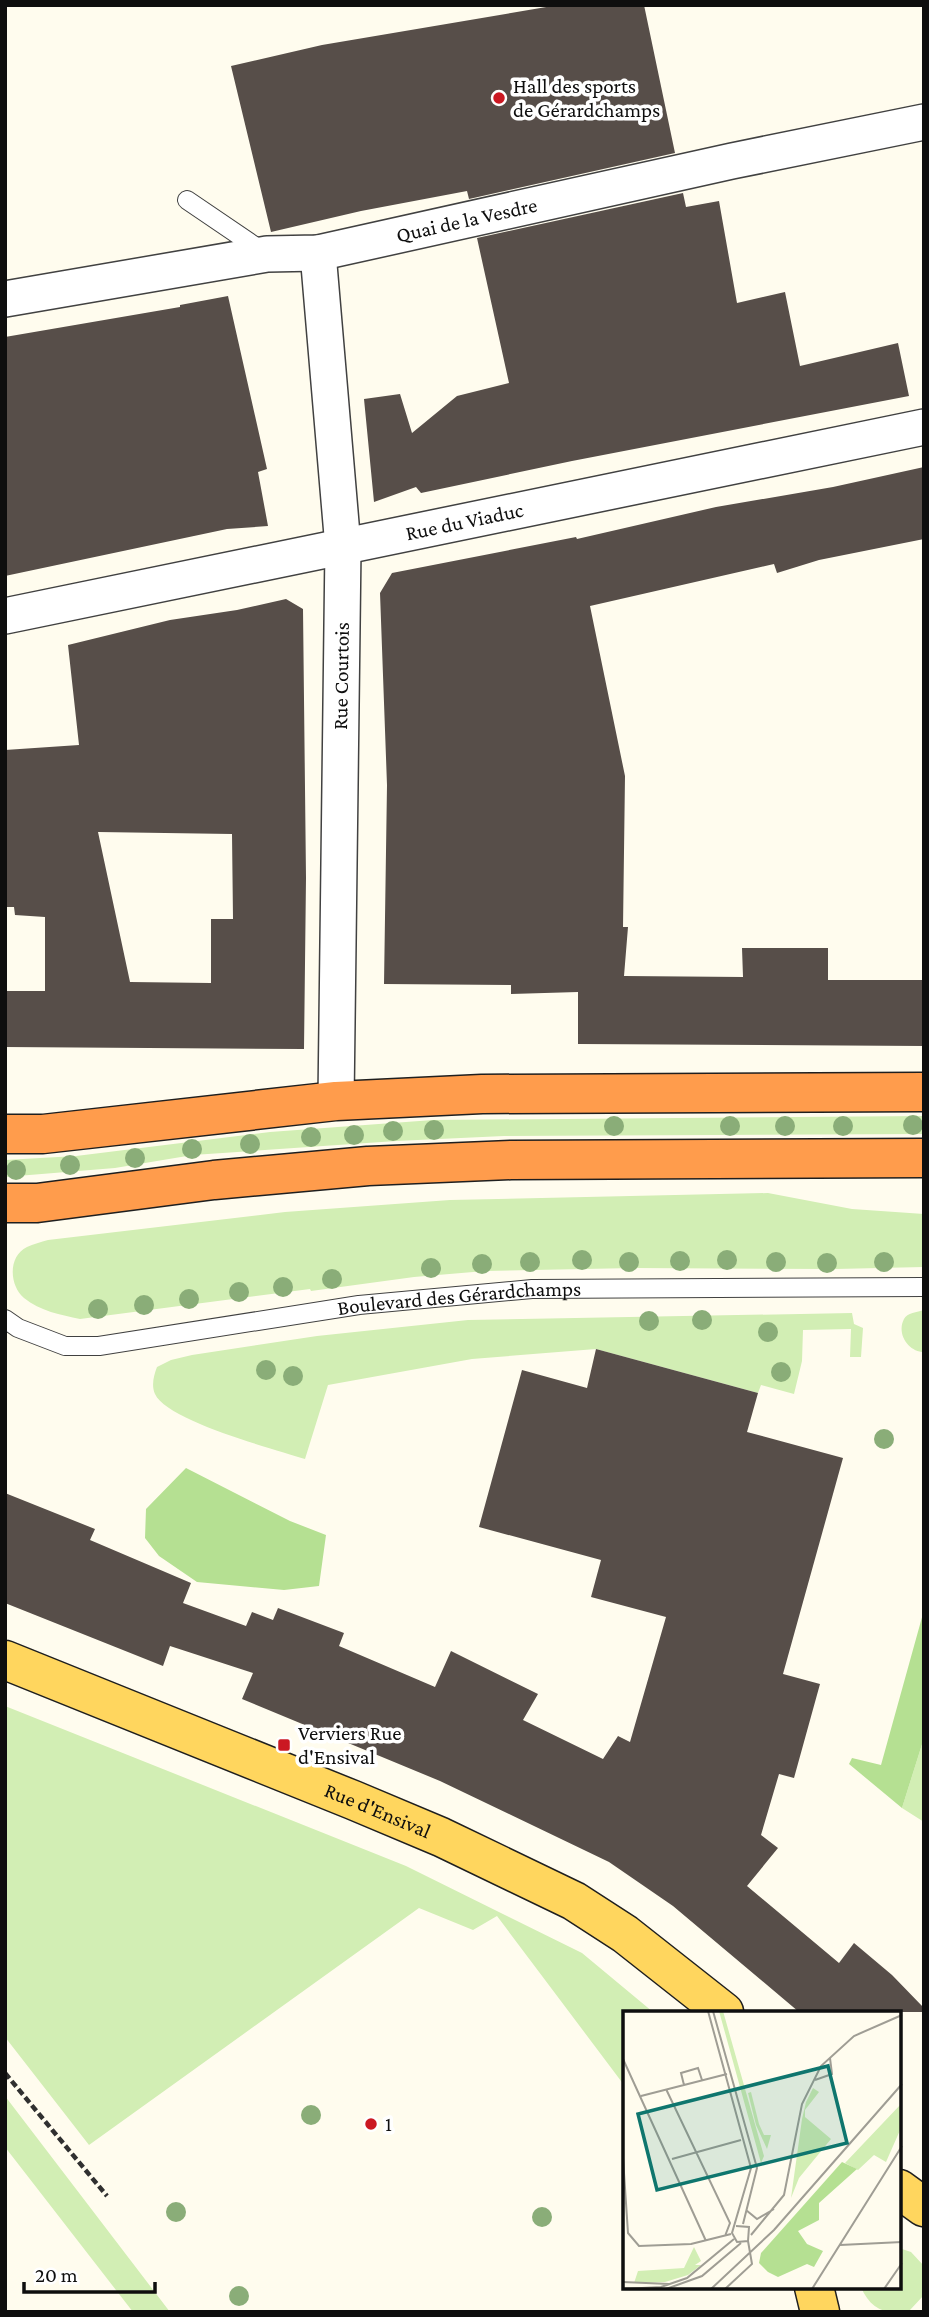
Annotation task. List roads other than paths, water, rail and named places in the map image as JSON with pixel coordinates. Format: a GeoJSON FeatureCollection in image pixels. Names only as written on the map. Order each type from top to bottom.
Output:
{"type":"FeatureCollection","features":[{"type":"Feature","properties":{"kind":"highway"},"geometry":{"type":"LineString","coordinates":[[5,1134],[43,1135],[336,1101],[482,1094],[924,1092]]}},
{"type":"Feature","properties":{"kind":"highway"},"geometry":{"type":"LineString","coordinates":[[5,1203],[37,1203],[214,1180],[381,1166],[511,1160],[924,1158]]}},
{"type":"Feature","properties":{"kind":"main road","name":"Rue d'Ensival"},"geometry":{"type":"LineString","coordinates":[[5,1660],[353,1800],[440,1837],[574,1901],[625,1934],[723,2011]]}},
{"type":"Feature","properties":{"kind":"main road"},"geometry":{"type":"LineString","coordinates":[[901,2190],[924,2207]]}},
{"type":"Feature","properties":{"kind":"main road"},"geometry":{"type":"LineString","coordinates":[[901,2202],[924,2207]]}},
{"type":"Feature","properties":{"kind":"main road"},"geometry":{"type":"LineString","coordinates":[[814,2289],[820,2312]]}},
{"type":"Feature","properties":{"kind":"street","name":"Quai de la Vesdre"},"geometry":{"type":"LineString","coordinates":[[5,299],[267,254],[318,253],[719,164],[924,122]]}},
{"type":"Feature","properties":{"kind":"street","name":"Rue Courtois"},"geometry":{"type":"LineString","coordinates":[[318,253],[342,547],[336,1101]]}},
{"type":"Feature","properties":{"kind":"street","name":"Rue du Viaduc"},"geometry":{"type":"LineString","coordinates":[[5,617],[924,427]]}},
{"type":"Feature","properties":{"kind":"lane"},"geometry":{"type":"LineString","coordinates":[[187,200],[267,254]]}},
{"type":"Feature","properties":{"kind":"lane","name":"Boulevard des Gérardchamps"},"geometry":{"type":"LineString","coordinates":[[5,1319],[19,1328],[65,1346],[99,1346],[359,1305],[532,1289],[924,1287]]}},
{"type":"Feature","properties":{"kind":"place","name":"Hall des sports de Gérardchamps"},"geometry":{"type":"Point","coordinates":[499,98]}},
{"type":"Feature","properties":{"kind":"place","name":"Verviers Rue d'Ensival"},"geometry":{"type":"Point","coordinates":[284,1745]}},
{"type":"Feature","properties":{"kind":"place","name":"1"},"geometry":{"type":"Point","coordinates":[371,2124]}}]}
